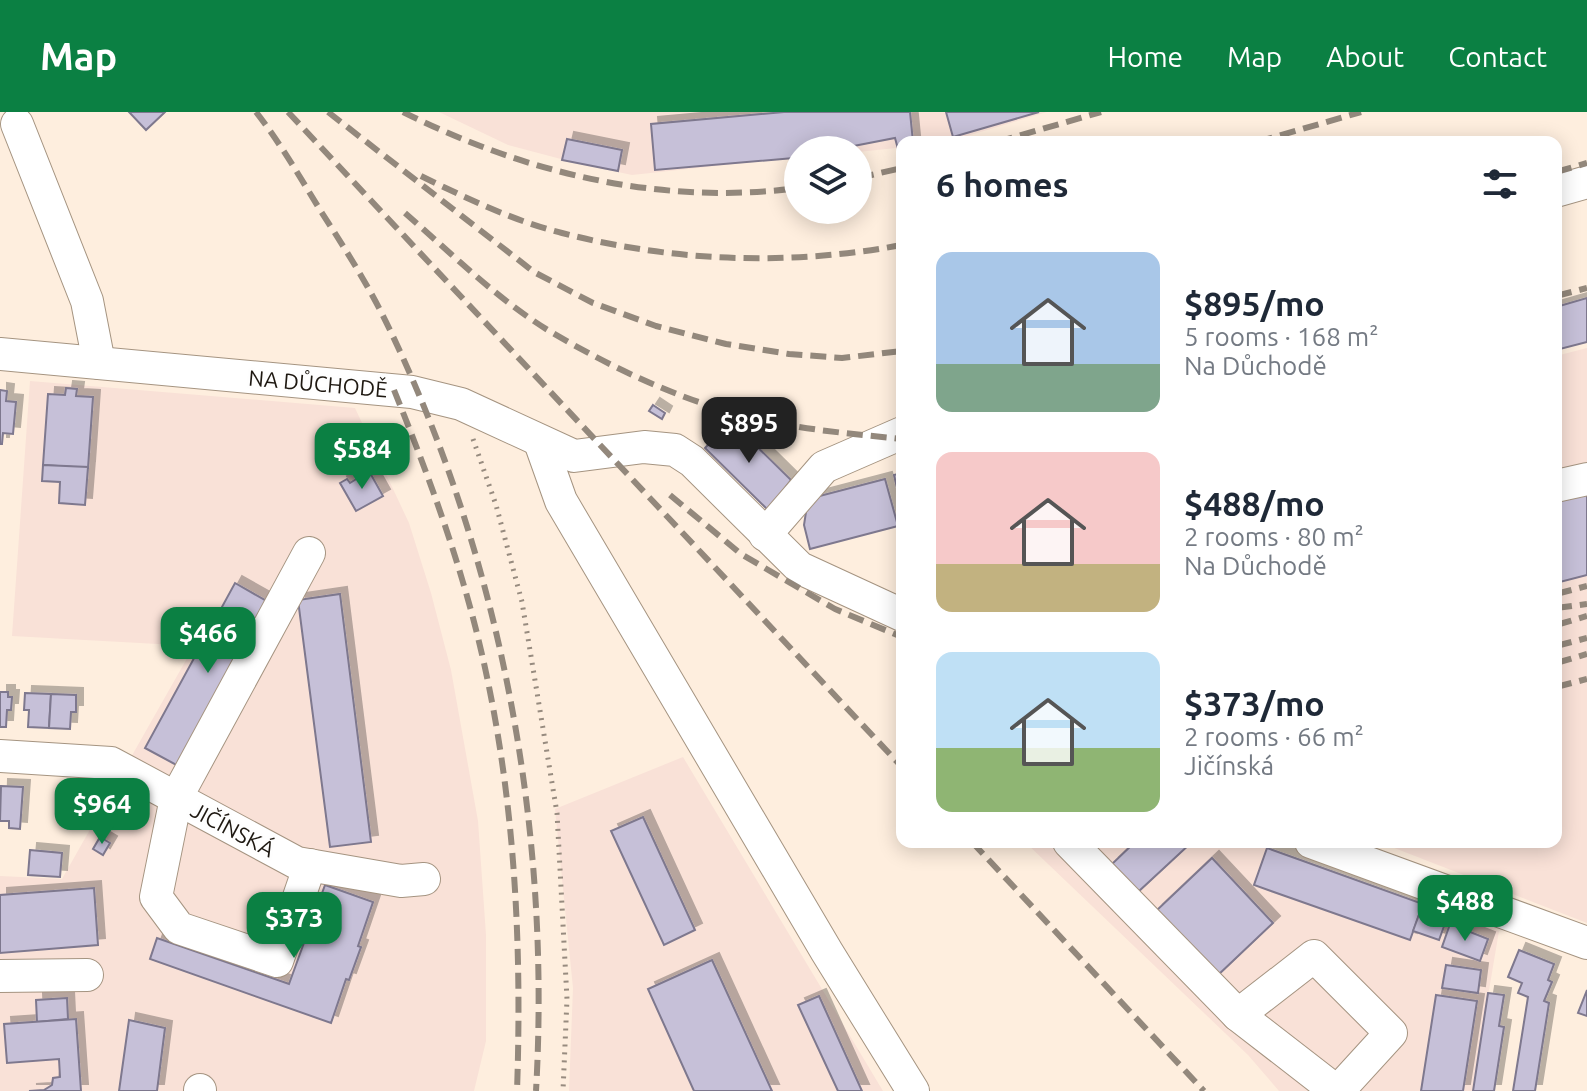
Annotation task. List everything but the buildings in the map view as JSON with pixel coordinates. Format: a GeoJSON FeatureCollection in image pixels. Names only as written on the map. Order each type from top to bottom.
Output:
{"type":"FeatureCollection","features":[{"type":"Feature","properties":{"kind":"street"},"geometry":{"type":"LineString","coordinates":[[17,124],[87,301],[99,363]]}},
{"type":"Feature","properties":{"kind":"street"},"geometry":{"type":"LineString","coordinates":[[1562,189],[1587,182]]}},
{"type":"Feature","properties":{"kind":"street","name":"NA DŮCHODĚ"},"geometry":{"type":"LineString","coordinates":[[0,354],[412,392],[461,404],[563,452],[583,456],[644,447],[675,450],[692,461],[800,568],[896,612]]}},
{"type":"Feature","properties":{"kind":"street"},"geometry":{"type":"LineString","coordinates":[[765,535],[824,467],[896,436]]}},
{"type":"Feature","properties":{"kind":"street"},"geometry":{"type":"LineString","coordinates":[[540,442],[561,501],[913,1091]]}},
{"type":"Feature","properties":{"kind":"street"},"geometry":{"type":"LineString","coordinates":[[1562,485],[1587,479]]}},
{"type":"Feature","properties":{"kind":"street"},"geometry":{"type":"LineString","coordinates":[[309,553],[176,798],[156,897],[179,928],[277,961],[310,865]]}},
{"type":"Feature","properties":{"kind":"street","name":"JIČÍNSKÁ"},"geometry":{"type":"LineString","coordinates":[[0,756],[111,763],[297,863],[401,881],[424,879]]}},
{"type":"Feature","properties":{"kind":"street"},"geometry":{"type":"LineString","coordinates":[[1075,848],[1238,1015],[1337,1091],[1391,1033],[1314,956],[1238,1015]]}},
{"type":"Feature","properties":{"kind":"street"},"geometry":{"type":"LineString","coordinates":[[1327,848],[1587,943]]}},
{"type":"Feature","properties":{"kind":"street"},"geometry":{"type":"LineString","coordinates":[[0,976],[87,975]]}},
{"type":"Feature","properties":{"kind":"path"},"geometry":{"type":"LineString","coordinates":[[461,404],[496,505],[522,602],[557,813],[567,999],[563,1091]]}},
{"type":"Feature","properties":{"kind":"shaded area"},"geometry":{"type":"Polygon","coordinates":[[[439,112],[1047,112],[967,136],[896,136],[896,148],[872,151],[872,136],[784,136],[784,159],[632,175],[508,145],[439,112]]]}},
{"type":"Feature","properties":{"kind":"shaded area"},"geometry":{"type":"Polygon","coordinates":[[[1587,348],[1587,923],[1394,848],[1562,848],[1562,354],[1587,348]]]}},
{"type":"Feature","properties":{"kind":"shaded area"},"geometry":{"type":"Polygon","coordinates":[[[30,381],[355,408],[409,523],[431,593],[451,670],[478,821],[486,935],[486,1041],[474,1091],[0,1091],[0,876],[62,879],[194,646],[12,636],[30,381]]]}},
{"type":"Feature","properties":{"kind":"shaded area"},"geometry":{"type":"Polygon","coordinates":[[[683,757],[883,1091],[569,1091],[573,988],[555,809],[683,757]]]}},
{"type":"Feature","properties":{"kind":"shaded area"},"geometry":{"type":"Polygon","coordinates":[[[1031,848],[1268,848],[1499,931],[1472,1091],[1279,1091],[1248,1055],[1031,848]]]}},
{"type":"Feature","properties":{"kind":"railway"},"geometry":{"type":"LineString","coordinates":[[256,112],[349,255],[389,328],[428,418],[462,510],[489,604],[510,700],[526,797],[535,895],[539,993],[536,1091]]}},
{"type":"Feature","properties":{"kind":"railway"},"geometry":{"type":"LineString","coordinates":[[288,112],[896,761]]}},
{"type":"Feature","properties":{"kind":"railway"},"geometry":{"type":"LineString","coordinates":[[328,112],[534,272],[593,303],[656,326],[726,344],[842,358],[896,352]]}},
{"type":"Feature","properties":{"kind":"railway"},"geometry":{"type":"LineString","coordinates":[[403,112],[497,152],[595,180],[696,192],[784,189]]}},
{"type":"Feature","properties":{"kind":"railway"},"geometry":{"type":"LineString","coordinates":[[1018,136],[1101,112]]}},
{"type":"Feature","properties":{"kind":"railway"},"geometry":{"type":"LineString","coordinates":[[1278,136],[1361,112]]}},
{"type":"Feature","properties":{"kind":"railway"},"geometry":{"type":"LineString","coordinates":[[1562,170],[1587,163]]}},
{"type":"Feature","properties":{"kind":"railway"},"geometry":{"type":"LineString","coordinates":[[872,175],[896,169]]}},
{"type":"Feature","properties":{"kind":"railway"},"geometry":{"type":"LineString","coordinates":[[421,176],[526,222],[604,243],[646,250],[732,258],[774,258],[860,252],[896,246]]}},
{"type":"Feature","properties":{"kind":"railway"},"geometry":{"type":"LineString","coordinates":[[405,213],[512,306],[551,332],[651,383],[704,404],[758,419],[812,429],[896,438]]}},
{"type":"Feature","properties":{"kind":"railway"},"geometry":{"type":"LineString","coordinates":[[1562,294],[1587,288]]}},
{"type":"Feature","properties":{"kind":"railway"},"geometry":{"type":"LineString","coordinates":[[394,390],[455,555],[493,705],[503,769],[515,897],[517,1091]]}},
{"type":"Feature","properties":{"kind":"railway"},"geometry":{"type":"LineString","coordinates":[[670,495],[741,554],[835,609],[896,634]]}},
{"type":"Feature","properties":{"kind":"railway"},"geometry":{"type":"LineString","coordinates":[[1562,592],[1587,586]]}},
{"type":"Feature","properties":{"kind":"railway"},"geometry":{"type":"LineString","coordinates":[[1562,607],[1587,604]]}},
{"type":"Feature","properties":{"kind":"railway"},"geometry":{"type":"LineString","coordinates":[[1562,623],[1587,616]]}},
{"type":"Feature","properties":{"kind":"railway"},"geometry":{"type":"LineString","coordinates":[[1562,644],[1587,638]]}},
{"type":"Feature","properties":{"kind":"railway"},"geometry":{"type":"LineString","coordinates":[[1562,661],[1587,654]]}},
{"type":"Feature","properties":{"kind":"railway"},"geometry":{"type":"LineString","coordinates":[[1562,685],[1587,679]]}},
{"type":"Feature","properties":{"kind":"railway"},"geometry":{"type":"LineString","coordinates":[[978,848],[1204,1091]]}}]}
